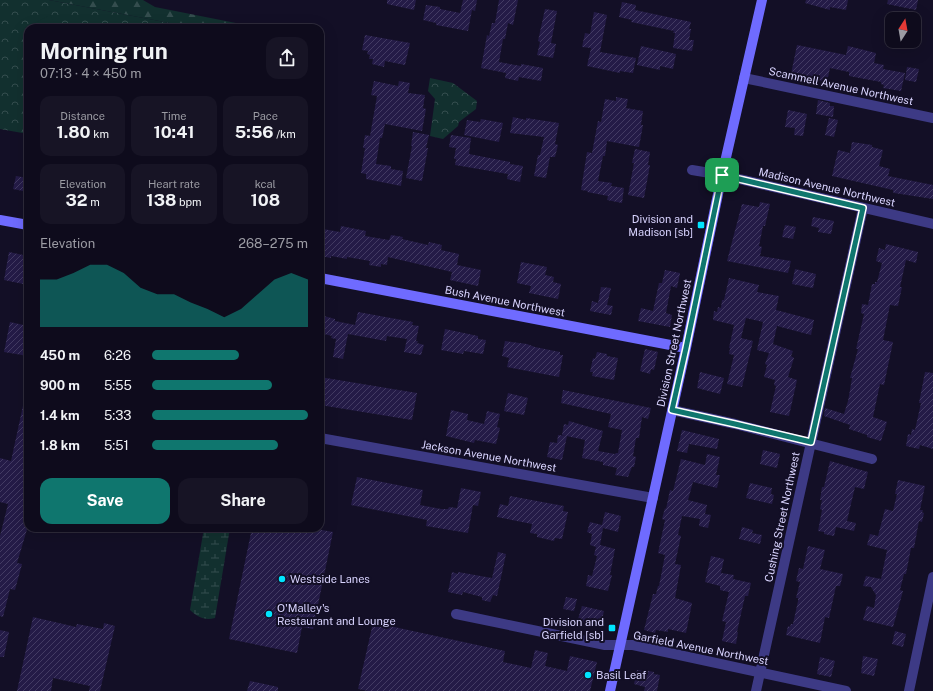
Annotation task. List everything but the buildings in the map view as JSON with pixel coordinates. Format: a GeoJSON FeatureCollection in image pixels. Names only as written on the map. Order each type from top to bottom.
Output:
{"type":"FeatureCollection","features":[{"type":"Feature","properties":{"kind":"street","name":"Division Street Northwest"},"geometry":{"type":"LineString","coordinates":[[610,691],[686,348],[722,175],[762,0]]}},
{"type":"Feature","properties":{"kind":"street","name":"Scammell Avenue Northwest"},"geometry":{"type":"LineString","coordinates":[[744,78],[933,118]]}},
{"type":"Feature","properties":{"kind":"street","name":"Madison Avenue Northwest"},"geometry":{"type":"LineString","coordinates":[[692,170],[722,175],[933,224]]}},
{"type":"Feature","properties":{"kind":"street","name":"Cushing Street Northwest"},"geometry":{"type":"LineString","coordinates":[[756,691],[863,208]]}},
{"type":"Feature","properties":{"kind":"street"},"geometry":{"type":"LineString","coordinates":[[0,220],[24,224]]}},
{"type":"Feature","properties":{"kind":"street","name":"Bush Avenue Northwest"},"geometry":{"type":"LineString","coordinates":[[324,279],[686,348]]}},
{"type":"Feature","properties":{"kind":"street"},"geometry":{"type":"LineString","coordinates":[[672,410],[811,442],[872,459]]}},
{"type":"Feature","properties":{"kind":"street","name":"Jackson Avenue Northwest"},"geometry":{"type":"LineString","coordinates":[[324,439],[653,498]]}},
{"type":"Feature","properties":{"kind":"street"},"geometry":{"type":"LineString","coordinates":[[909,691],[933,577]]}},
{"type":"Feature","properties":{"kind":"street","name":"Garfield Avenue Northwest"},"geometry":{"type":"LineString","coordinates":[[456,614],[605,645],[632,645],[846,691]]}},
{"type":"Feature","properties":{"kind":"green space"},"geometry":{"type":"Polygon","coordinates":[[[0,0],[49,0],[175,24],[24,24],[24,133],[0,129],[0,0]]]}},
{"type":"Feature","properties":{"kind":"green space"},"geometry":{"type":"Polygon","coordinates":[[[49,0],[143,0],[155,7],[241,24],[175,24],[49,0]]]}},
{"type":"Feature","properties":{"kind":"green space"},"geometry":{"type":"Polygon","coordinates":[[[50,15],[55,24],[33,24],[50,15]]]}},
{"type":"Feature","properties":{"kind":"green space"},"geometry":{"type":"Polygon","coordinates":[[[430,78],[453,83],[477,101],[476,109],[459,122],[458,126],[443,139],[430,136],[435,99],[428,91],[430,78]]]}},
{"type":"Feature","properties":{"kind":"green space"},"geometry":{"type":"Polygon","coordinates":[[[203,532],[229,532],[215,618],[201,618],[190,610],[203,532]]]}},
{"type":"Feature","properties":{"kind":"place","name":"Division and Madison [sb]"},"geometry":{"type":"Point","coordinates":[701,225]}},
{"type":"Feature","properties":{"kind":"place","name":"Westside Lanes"},"geometry":{"type":"Point","coordinates":[282,579]}},
{"type":"Feature","properties":{"kind":"place","name":"O'Malley's Restaurant and Lounge"},"geometry":{"type":"Point","coordinates":[269,614]}},
{"type":"Feature","properties":{"kind":"place","name":"Division and Garfield [sb]"},"geometry":{"type":"Point","coordinates":[612,628]}},
{"type":"Feature","properties":{"kind":"place","name":"Basil Leaf"},"geometry":{"type":"Point","coordinates":[588,675]}},
{"type":"Feature","properties":{"kind":"route"},"geometry":{"type":"LineString","coordinates":[[722,175],[863,208],[811,442],[672,410],[722,175]]}}]}
